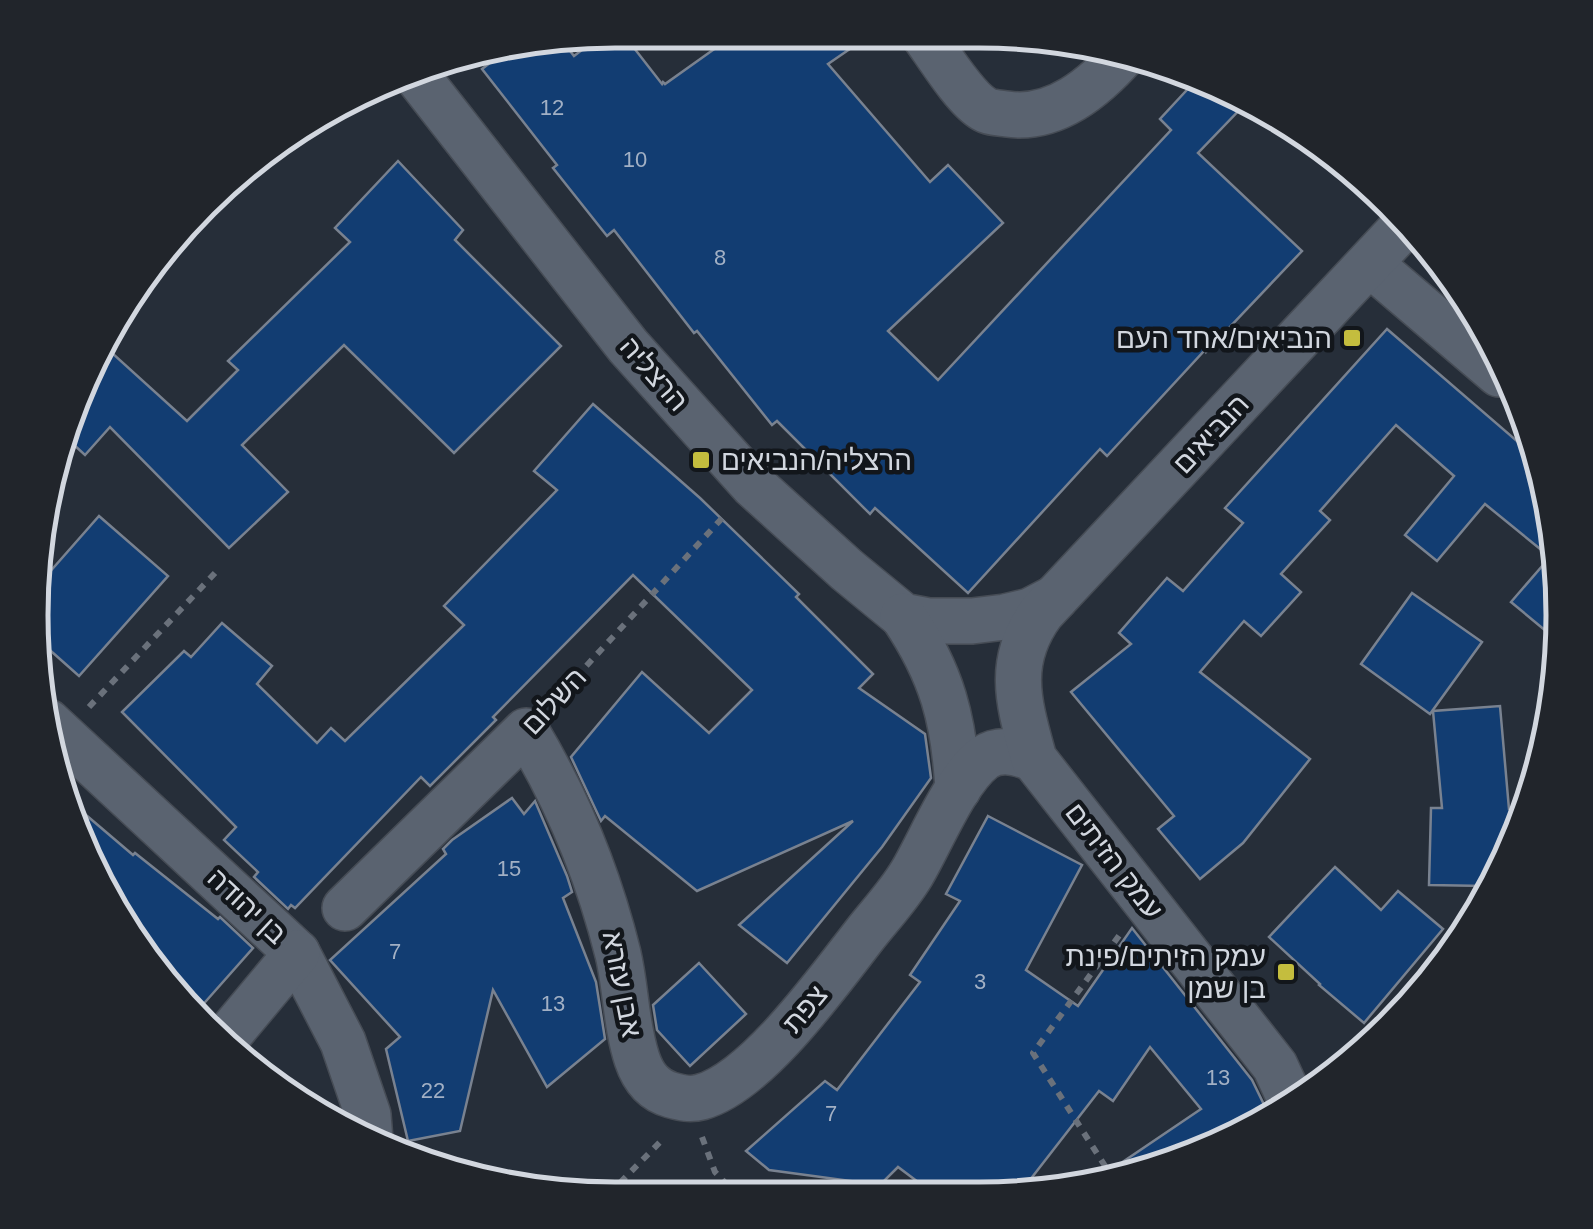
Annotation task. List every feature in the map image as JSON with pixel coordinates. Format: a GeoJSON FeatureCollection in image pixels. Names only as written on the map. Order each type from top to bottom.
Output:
{"type":"FeatureCollection","features":[{"type":"Feature","properties":{"kind":"street"},"geometry":{"type":"LineString","coordinates":[[933,47],[964,90],[985,110],[1013,115],[1042,114],[1074,98],[1115,64]]}},
{"type":"Feature","properties":{"kind":"street","name":"הרצליה"},"geometry":{"type":"LineString","coordinates":[[422,82],[628,346],[753,485],[902,616]]}},
{"type":"Feature","properties":{"kind":"street","name":"הנביאים"},"geometry":{"type":"LineString","coordinates":[[1057,598],[1398,233]]}},
{"type":"Feature","properties":{"kind":"street"},"geometry":{"type":"LineString","coordinates":[[1370,264],[1487,364]]}},
{"type":"Feature","properties":{"kind":"street"},"geometry":{"type":"LineString","coordinates":[[902,616],[929,621],[972,621],[1030,611],[1057,598]]}},
{"type":"Feature","properties":{"kind":"street","name":"עמק הזיתים"},"geometry":{"type":"LineString","coordinates":[[1057,598],[1029,630],[1018,668],[1022,716],[1034,759],[1275,1066],[1287,1090]]}},
{"type":"Feature","properties":{"kind":"street"},"geometry":{"type":"LineString","coordinates":[[902,616],[923,646],[944,695],[956,752],[958,788]]}},
{"type":"Feature","properties":{"kind":"street","name":"השלום"},"geometry":{"type":"LineString","coordinates":[[345,908],[526,731]]}},
{"type":"Feature","properties":{"kind":"street","name":"אבן עזרא"},"geometry":{"type":"LineString","coordinates":[[526,731],[556,780],[598,883],[619,958],[636,1058],[647,1081],[666,1094],[687,1099],[704,1096]]}},
{"type":"Feature","properties":{"kind":"street","name":"בן יהודה"},"geometry":{"type":"LineString","coordinates":[[60,733],[297,953],[343,1042],[369,1125]]}},
{"type":"Feature","properties":{"kind":"street","name":"צפת"},"geometry":{"type":"LineString","coordinates":[[704,1096],[736,1078],[784,1035],[910,877],[958,788],[985,757],[1017,752],[1034,759]]}},
{"type":"Feature","properties":{"kind":"street"},"geometry":{"type":"LineString","coordinates":[[231,1031],[297,953]]}},
{"type":"Feature","properties":{"kind":"path","name":"השלום"},"geometry":{"type":"LineString","coordinates":[[526,731],[753,485]]}},
{"type":"Feature","properties":{"kind":"path"},"geometry":{"type":"LineString","coordinates":[[58,725],[215,573]]}},
{"type":"Feature","properties":{"kind":"path"},"geometry":{"type":"LineString","coordinates":[[1106,1167],[1033,1053],[1145,900]]}},
{"type":"Feature","properties":{"kind":"path"},"geometry":{"type":"LineString","coordinates":[[621,1182],[704,1096]]}},
{"type":"Feature","properties":{"kind":"path"},"geometry":{"type":"LineString","coordinates":[[704,1096],[702,1136],[715,1172],[725,1182]]}},
{"type":"Feature","properties":{"kind":"building"},"geometry":{"type":"Polygon","coordinates":[[[633,47],[665,84],[717,47],[853,47],[828,64],[930,182],[948,165],[1003,223],[888,331],[938,380],[1171,130],[1160,119],[1188,88],[1238,111],[1198,153],[1302,251],[1107,456],[1100,449],[968,593],[875,508],[870,514],[777,421],[772,425],[614,230],[607,236],[482,69],[493,61],[540,52],[569,50],[574,56],[584,49],[633,47]]]}},
{"type":"Feature","properties":{"kind":"building"},"geometry":{"type":"Polygon","coordinates":[[[398,161],[463,230],[455,240],[561,346],[454,453],[344,345],[242,445],[288,492],[229,548],[110,427],[85,455],[74,445],[112,353],[187,421],[238,370],[228,361],[350,242],[335,228],[398,161]]]}},
{"type":"Feature","properties":{"kind":"building"},"geometry":{"type":"Polygon","coordinates":[[[1387,329],[1518,442],[1535,504],[1542,550],[1485,504],[1437,561],[1405,535],[1454,476],[1396,425],[1320,511],[1330,520],[1281,574],[1301,592],[1261,636],[1244,621],[1200,672],[1310,759],[1243,843],[1200,879],[1158,829],[1174,816],[1071,692],[1131,644],[1119,633],[1167,578],[1183,591],[1243,523],[1225,508],[1387,329]]]}},
{"type":"Feature","properties":{"kind":"building"},"geometry":{"type":"Polygon","coordinates":[[[593,404],[700,498],[799,594],[796,597],[873,674],[859,688],[925,734],[931,778],[882,847],[787,963],[739,925],[853,821],[697,891],[605,816],[601,821],[571,757],[642,672],[709,733],[752,690],[633,575],[430,786],[421,777],[295,908],[291,905],[288,909],[254,877],[258,872],[224,840],[236,827],[122,712],[184,651],[191,657],[222,623],[272,666],[257,684],[317,743],[331,728],[345,741],[464,625],[444,606],[557,490],[534,471],[593,404]]]}},
{"type":"Feature","properties":{"kind":"building"},"geometry":{"type":"Polygon","coordinates":[[[99,516],[168,576],[79,676],[49,649],[49,572],[99,516]]]}},
{"type":"Feature","properties":{"kind":"building"},"geometry":{"type":"Polygon","coordinates":[[[1543,565],[1545,630],[1511,602],[1543,565]]]}},
{"type":"Feature","properties":{"kind":"building"},"geometry":{"type":"Polygon","coordinates":[[[1412,593],[1482,642],[1430,714],[1361,664],[1412,593]]]}},
{"type":"Feature","properties":{"kind":"building"},"geometry":{"type":"Polygon","coordinates":[[[1500,706],[1510,809],[1476,886],[1429,885],[1431,808],[1442,808],[1433,711],[1500,706]]]}},
{"type":"Feature","properties":{"kind":"building"},"geometry":{"type":"Polygon","coordinates":[[[512,798],[524,814],[535,801],[567,876],[572,892],[563,898],[596,982],[605,1039],[547,1087],[493,990],[460,1131],[408,1141],[386,1049],[400,1037],[330,960],[446,854],[443,849],[452,840],[512,798]]]}},
{"type":"Feature","properties":{"kind":"building"},"geometry":{"type":"Polygon","coordinates":[[[84,814],[133,855],[220,917],[253,948],[203,1004],[143,930],[106,865],[84,814]]]}},
{"type":"Feature","properties":{"kind":"building"},"geometry":{"type":"Polygon","coordinates":[[[988,816],[1082,865],[1026,970],[1078,1006],[1132,928],[1252,1080],[1264,1105],[1195,1138],[1121,1163],[1201,1109],[1150,1047],[1113,1101],[1099,1091],[1031,1179],[918,1182],[898,1167],[883,1182],[858,1182],[769,1170],[746,1151],[825,1081],[837,1090],[920,982],[910,975],[960,901],[946,894],[988,816]]]}},
{"type":"Feature","properties":{"kind":"building"},"geometry":{"type":"Polygon","coordinates":[[[1335,867],[1381,910],[1398,891],[1443,929],[1364,1023],[1269,937],[1335,867]]]}},
{"type":"Feature","properties":{"kind":"building"},"geometry":{"type":"Polygon","coordinates":[[[699,963],[746,1014],[690,1066],[657,1030],[653,1005],[699,963]]]}},
{"type":"Feature","properties":{"kind":"place","name":"הנביאים/אחד העם"},"geometry":{"type":"Point","coordinates":[1352,338]}},
{"type":"Feature","properties":{"kind":"place","name":"הרצליה/הנביאים"},"geometry":{"type":"Point","coordinates":[701,460]}},
{"type":"Feature","properties":{"kind":"place","name":"עמק הזיתים/פינת בן שמן"},"geometry":{"type":"Point","coordinates":[1286,972]}}]}
